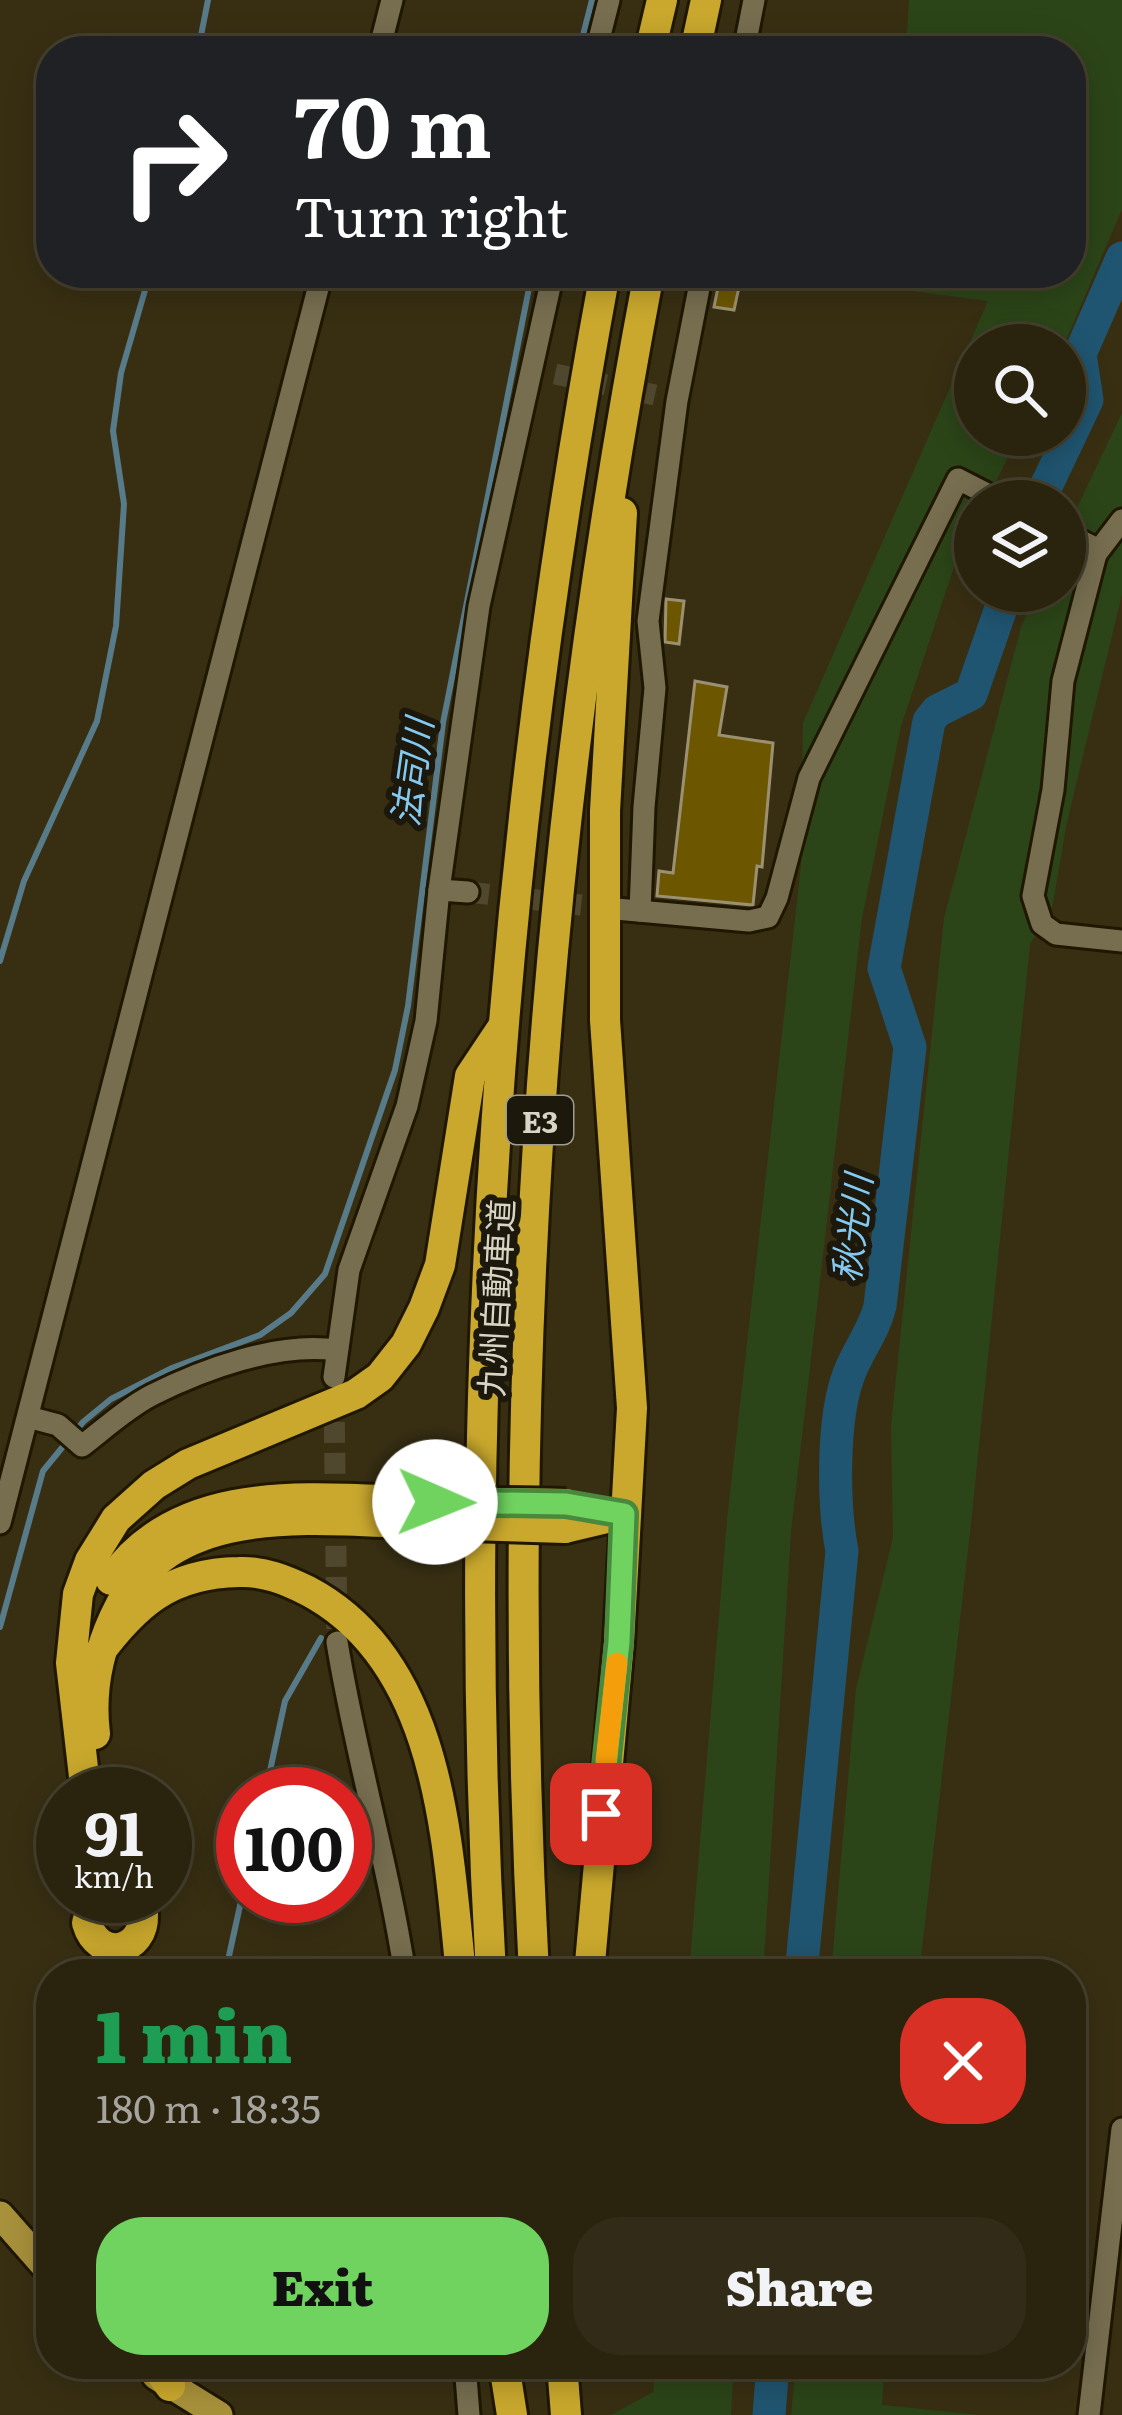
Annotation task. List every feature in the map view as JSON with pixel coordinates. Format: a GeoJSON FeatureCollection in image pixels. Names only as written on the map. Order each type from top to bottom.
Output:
{"type":"FeatureCollection","features":[{"type":"Feature","properties":{"kind":"highway"},"geometry":{"type":"LineString","coordinates":[[654,36],[662,0]]}},
{"type":"Feature","properties":{"kind":"highway"},"geometry":{"type":"LineString","coordinates":[[698,36],[706,0]]}},
{"type":"Feature","properties":{"kind":"highway","name":"九州自動車道"},"geometry":{"type":"LineString","coordinates":[[491,1959],[480,1636],[482,1434],[506,1023],[530,752],[554,560],[602,288]]}},
{"type":"Feature","properties":{"kind":"highway","name":"九州自動車道"},"geometry":{"type":"LineString","coordinates":[[534,1959],[523,1636],[524,1435],[534,1199],[573,758],[598,560],[646,288]]}},
{"type":"Feature","properties":{"kind":"highway"},"geometry":{"type":"LineString","coordinates":[[590,1959],[619,1642],[632,1408],[605,1021],[605,811],[629,375]]}},
{"type":"Feature","properties":{"kind":"highway"},"geometry":{"type":"LineString","coordinates":[[83,1767],[70,1663],[78,1594],[90,1561],[116,1519],[154,1485],[188,1464],[356,1394],[380,1377],[406,1344],[440,1264],[470,1076],[506,1023]]}},
{"type":"Feature","properties":{"kind":"highway"},"geometry":{"type":"LineString","coordinates":[[77,1718],[82,1658],[101,1595],[149,1538],[200,1512],[268,1500],[435,1513],[624,1514]]}},
{"type":"Feature","properties":{"kind":"highway"},"geometry":{"type":"LineString","coordinates":[[100,1767],[94,1723],[97,1656],[127,1588],[166,1553],[209,1531],[264,1522],[435,1513]]}},
{"type":"Feature","properties":{"kind":"highway"},"geometry":{"type":"LineString","coordinates":[[97,1656],[131,1610],[171,1587],[213,1572],[257,1572],[327,1601],[358,1627],[388,1666],[430,1760],[447,1848],[459,1959]]}},
{"type":"Feature","properties":{"kind":"highway"},"geometry":{"type":"LineString","coordinates":[[88,1923],[89,1933],[121,1959]]}},
{"type":"Feature","properties":{"kind":"highway"},"geometry":{"type":"LineString","coordinates":[[124,1959],[144,1923]]}},
{"type":"Feature","properties":{"kind":"highway"},"geometry":{"type":"LineString","coordinates":[[506,2379],[512,2415]]}},
{"type":"Feature","properties":{"kind":"highway"},"geometry":{"type":"LineString","coordinates":[[522,2379],[525,2415]]}},
{"type":"Feature","properties":{"kind":"highway"},"geometry":{"type":"LineString","coordinates":[[563,2379],[566,2415]]}},
{"type":"Feature","properties":{"kind":"main road"},"geometry":{"type":"LineString","coordinates":[[6,2222],[36,2256]]}},
{"type":"Feature","properties":{"kind":"main road"},"geometry":{"type":"LineString","coordinates":[[168,2379],[219,2415]]}},
{"type":"Feature","properties":{"kind":"street"},"geometry":{"type":"LineString","coordinates":[[383,36],[392,0]]}},
{"type":"Feature","properties":{"kind":"street"},"geometry":{"type":"LineString","coordinates":[[600,36],[609,0]]}},
{"type":"Feature","properties":{"kind":"street"},"geometry":{"type":"LineString","coordinates":[[747,36],[754,0]]}},
{"type":"Feature","properties":{"kind":"street"},"geometry":{"type":"LineString","coordinates":[[0,1523],[318,288]]}},
{"type":"Feature","properties":{"kind":"street"},"geometry":{"type":"LineString","coordinates":[[334,1377],[349,1270],[412,1084],[426,1021],[439,890],[479,606],[545,372],[552,288]]}},
{"type":"Feature","properties":{"kind":"street"},"geometry":{"type":"LineString","coordinates":[[640,911],[656,688],[648,620],[677,401],[699,288]]}},
{"type":"Feature","properties":{"kind":"street"},"geometry":{"type":"LineString","coordinates":[[655,395],[677,401]]}},
{"type":"Feature","properties":{"kind":"street"},"geometry":{"type":"LineString","coordinates":[[616,909],[748,921],[768,916],[809,778],[954,487]]}},
{"type":"Feature","properties":{"kind":"street"},"geometry":{"type":"LineString","coordinates":[[1086,540],[1122,520]]}},
{"type":"Feature","properties":{"kind":"street"},"geometry":{"type":"LineString","coordinates":[[1072,612],[1053,790],[1033,896],[1042,924],[1055,934],[1122,941]]}},
{"type":"Feature","properties":{"kind":"street"},"geometry":{"type":"LineString","coordinates":[[439,890],[468,892]]}},
{"type":"Feature","properties":{"kind":"street"},"geometry":{"type":"LineString","coordinates":[[28,1417],[58,1425],[82,1446],[148,1397],[188,1381],[306,1346],[335,1350]]}},
{"type":"Feature","properties":{"kind":"street"},"geometry":{"type":"LineString","coordinates":[[337,1642],[403,1959]]}},
{"type":"Feature","properties":{"kind":"street"},"geometry":{"type":"LineString","coordinates":[[1089,2415],[1122,2129]]}},
{"type":"Feature","properties":{"kind":"street"},"geometry":{"type":"LineString","coordinates":[[466,2379],[469,2415]]}},
{"type":"Feature","properties":{"kind":"green space"},"geometry":{"type":"Polygon","coordinates":[[[909,0],[1122,0],[1122,209],[1073,324],[978,324],[988,301],[896,289],[1086,288],[1086,36],[907,36],[909,0]]]}},
{"type":"Feature","properties":{"kind":"green space"},"geometry":{"type":"Polygon","coordinates":[[[954,379],[954,456],[1008,456],[996,480],[954,480],[954,567],[901,726],[862,918],[791,1531],[764,1959],[690,1959],[727,1520],[801,866],[803,723],[954,379]]]}},
{"type":"Feature","properties":{"kind":"green space"},"geometry":{"type":"Polygon","coordinates":[[[1122,413],[1122,594],[1067,822],[1052,908],[1030,944],[921,1959],[832,1959],[856,1689],[893,1538],[891,1426],[944,918],[1028,612],[1086,612],[1086,489],[1122,413]]]}},
{"type":"Feature","properties":{"kind":"green space"},"geometry":{"type":"Polygon","coordinates":[[[654,2379],[733,2379],[731,2415],[611,2415],[653,2392],[654,2379]]]}},
{"type":"Feature","properties":{"kind":"green space"},"geometry":{"type":"Polygon","coordinates":[[[795,2379],[884,2379],[882,2405],[979,2415],[791,2415],[795,2379]]]}},
{"type":"Feature","properties":{"kind":"building"},"geometry":{"type":"Polygon","coordinates":[[[718,288],[739,288],[734,310],[714,307],[718,288]]]}},
{"type":"Feature","properties":{"kind":"building"},"geometry":{"type":"Polygon","coordinates":[[[666,599],[684,601],[679,644],[665,642],[666,599]]]}},
{"type":"Feature","properties":{"kind":"building"},"geometry":{"type":"Polygon","coordinates":[[[695,681],[727,687],[719,735],[773,743],[762,867],[757,866],[753,905],[657,896],[659,871],[673,873],[695,681]]]}},
{"type":"Feature","properties":{"kind":"waterway"},"geometry":{"type":"LineString","coordinates":[[201,36],[208,0]]}},
{"type":"Feature","properties":{"kind":"waterway","name":"法司川"},"geometry":{"type":"LineString","coordinates":[[583,36],[592,0]]}},
{"type":"Feature","properties":{"kind":"waterway","name":"秋光川"},"geometry":{"type":"LineString","coordinates":[[1049,480],[1087,400],[1080,354],[1122,258]]}},
{"type":"Feature","properties":{"kind":"waterway"},"geometry":{"type":"LineString","coordinates":[[0,961],[24,881],[97,721],[116,626],[124,504],[113,431],[121,373],[146,288]]}},
{"type":"Feature","properties":{"kind":"waterway","name":"法司川"},"geometry":{"type":"LineString","coordinates":[[0,1627],[43,1471],[83,1422],[111,1399],[172,1368],[260,1335],[291,1313],[325,1274],[395,1070],[408,1006],[443,723],[529,288]]}},
{"type":"Feature","properties":{"kind":"waterway","name":"秋光川"},"geometry":{"type":"LineString","coordinates":[[802,1959],[842,1551],[836,1486],[839,1414],[849,1374],[880,1306],[910,1047],[884,968],[929,721],[937,711],[971,694],[1000,612]]}},
{"type":"Feature","properties":{"kind":"waterway"},"geometry":{"type":"LineString","coordinates":[[271,1767],[285,1701],[321,1638]]}},
{"type":"Feature","properties":{"kind":"waterway"},"geometry":{"type":"LineString","coordinates":[[228,1959],[236,1923]]}},
{"type":"Feature","properties":{"kind":"waterway","name":"秋光川"},"geometry":{"type":"LineString","coordinates":[[769,2415],[772,2379]]}},
{"type":"Feature","properties":{"kind":"tunnel"},"geometry":{"type":"LineString","coordinates":[[555,374],[655,395]]}},
{"type":"Feature","properties":{"kind":"tunnel"},"geometry":{"type":"LineString","coordinates":[[468,892],[616,909]]}},
{"type":"Feature","properties":{"kind":"tunnel"},"geometry":{"type":"LineString","coordinates":[[334,1391],[337,1642]]}},
{"type":"Feature","properties":{"kind":"slow traffic"},"geometry":{"type":"LineString","coordinates":[[606,1761],[617,1663]]}},
{"type":"Feature","properties":{"kind":"route"},"geometry":{"type":"LineString","coordinates":[[435,1502],[566,1504],[624,1514],[619,1642],[601,1814]]}}]}
